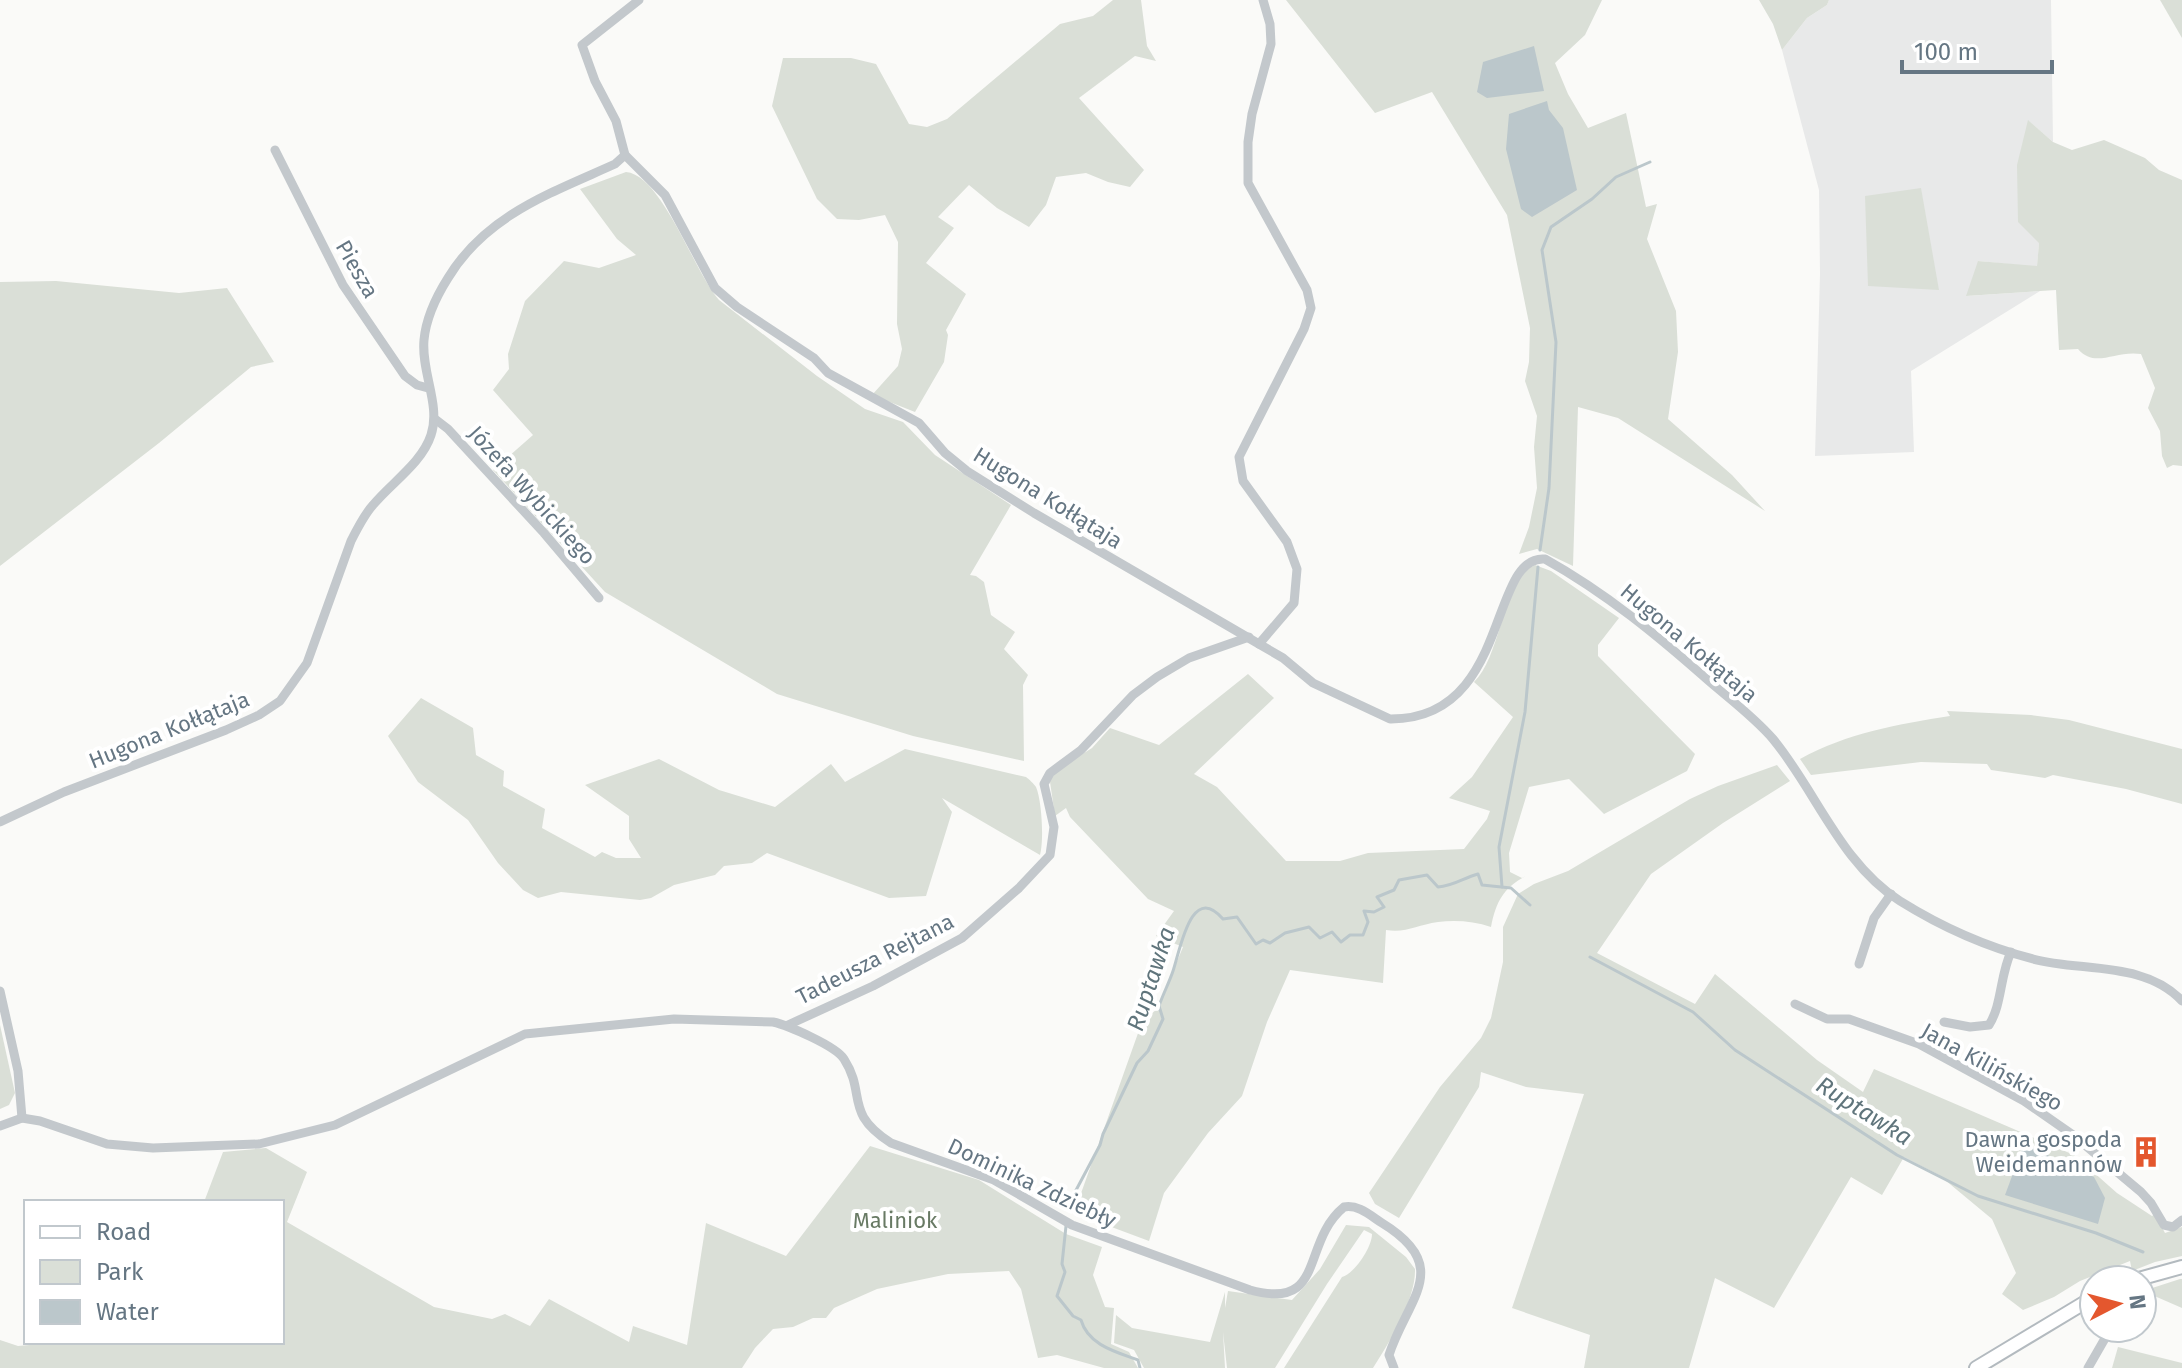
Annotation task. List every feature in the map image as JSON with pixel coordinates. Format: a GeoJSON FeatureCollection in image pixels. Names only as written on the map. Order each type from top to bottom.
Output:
{"type":"FeatureCollection","features":[{"type":"Feature","properties":{"kind":"main road"},"geometry":{"type":"LineString","coordinates":[[2158,1274],[2182,1267]]}},
{"type":"Feature","properties":{"kind":"main road"},"geometry":{"type":"LineString","coordinates":[[1976,1368],[2078,1307]]}},
{"type":"Feature","properties":{"kind":"street"},"geometry":{"type":"LineString","coordinates":[[435,419],[423,357],[424,337],[440,292],[464,253],[509,215],[615,164],[625,155],[616,121],[595,81],[582,45],[639,0]]}},
{"type":"Feature","properties":{"kind":"street"},"geometry":{"type":"LineString","coordinates":[[1259,644],[1294,603],[1297,569],[1287,542],[1243,481],[1239,457],[1304,329],[1311,308],[1307,290],[1296,268],[1248,183],[1247,158],[1252,114],[1271,44],[1270,24],[1263,0]]}},
{"type":"Feature","properties":{"kind":"street","name":"Piesza"},"geometry":{"type":"LineString","coordinates":[[275,150],[343,285],[405,376],[417,385],[428,388]]}},
{"type":"Feature","properties":{"kind":"street","name":"Hugona Kołłątaja"},"geometry":{"type":"LineString","coordinates":[[625,155],[665,195],[715,288],[737,307],[814,358],[828,373],[919,423],[945,453],[967,471],[1249,637],[1283,658],[1313,683],[1380,716],[1403,719],[1447,702],[1469,682],[1485,657],[1515,576],[1526,564],[1545,559],[1620,606],[1763,729],[1783,752],[1856,862],[1891,894],[1955,930],[2011,952],[2059,965],[2146,977],[2173,991],[2182,1001]]}},
{"type":"Feature","properties":{"kind":"street","name":"Hugona Kołłątaja"},"geometry":{"type":"LineString","coordinates":[[0,822],[64,792],[226,730],[280,701],[307,663],[360,524],[371,507],[423,452],[435,419]]}},
{"type":"Feature","properties":{"kind":"street","name":"Józefa Wybickiego"},"geometry":{"type":"LineString","coordinates":[[435,419],[448,429],[544,533],[599,598]]}},
{"type":"Feature","properties":{"kind":"street","name":"Tadeusza Rejtana"},"geometry":{"type":"LineString","coordinates":[[788,1025],[873,986],[962,938],[1028,880],[1050,855],[1054,827],[1044,784],[1050,773],[1081,750],[1133,695],[1157,677],[1189,658],[1249,637]]}},
{"type":"Feature","properties":{"kind":"street"},"geometry":{"type":"LineString","coordinates":[[1859,964],[1874,918],[1891,894]]}},
{"type":"Feature","properties":{"kind":"street"},"geometry":{"type":"LineString","coordinates":[[1944,1022],[1970,1027],[1989,1025],[1994,1017],[2005,964],[2011,952]]}},
{"type":"Feature","properties":{"kind":"street"},"geometry":{"type":"LineString","coordinates":[[0,991],[18,1071],[22,1118],[0,1126]]}},
{"type":"Feature","properties":{"kind":"street","name":"Jana Kilińskiego"},"geometry":{"type":"LineString","coordinates":[[1795,1004],[1827,1019],[1849,1019],[1919,1044],[2024,1101],[2073,1135],[2141,1192],[2164,1225],[2173,1227],[2182,1220]]}},
{"type":"Feature","properties":{"kind":"street","name":"Dominika Zdziebły"},"geometry":{"type":"LineString","coordinates":[[22,1118],[107,1144],[153,1148],[259,1144],[335,1125],[525,1034],[674,1019],[788,1025],[843,1056],[861,1115],[876,1133],[891,1143],[994,1180],[1072,1225],[1250,1290],[1281,1296],[1298,1288],[1305,1280],[1322,1234],[1334,1215],[1344,1207],[1356,1208],[1395,1231],[1415,1251],[1420,1265],[1417,1296],[1389,1355],[1394,1368]]}},
{"type":"Feature","properties":{"kind":"street"},"geometry":{"type":"LineString","coordinates":[[2088,1368],[2102,1344]]}},
{"type":"Feature","properties":{"kind":"shaded area"},"geometry":{"type":"Polygon","coordinates":[[[1829,0],[2051,0],[2053,142],[2029,121],[2039,243],[2037,267],[1979,261],[1967,296],[2040,291],[1911,371],[1914,452],[1815,456],[1819,190],[1782,50],[1807,18],[1827,5],[1829,0]]]}},
{"type":"Feature","properties":{"kind":"green space"},"geometry":{"type":"Polygon","coordinates":[[[1113,0],[1141,0],[1147,46],[1156,61],[1135,56],[1079,98],[1144,170],[1130,187],[1086,173],[1056,177],[1046,205],[1029,227],[997,208],[969,185],[938,217],[954,228],[926,263],[966,294],[946,330],[944,362],[915,412],[872,395],[898,366],[902,349],[897,324],[898,242],[885,215],[859,220],[837,219],[817,199],[772,106],[783,58],[851,58],[876,64],[909,124],[927,127],[947,119],[1060,24],[1093,16],[1113,0]]]}},
{"type":"Feature","properties":{"kind":"green space"},"geometry":{"type":"Polygon","coordinates":[[[1286,0],[1602,0],[1585,35],[1555,63],[1568,94],[1588,128],[1626,113],[1646,207],[1657,204],[1647,239],[1676,311],[1678,352],[1668,419],[1732,475],[1765,511],[1618,418],[1578,407],[1573,566],[1537,549],[1519,554],[1529,527],[1537,488],[1534,447],[1537,416],[1525,381],[1530,328],[1507,215],[1432,92],[1375,113],[1286,0]]]}},
{"type":"Feature","properties":{"kind":"green space"},"geometry":{"type":"Polygon","coordinates":[[[1759,0],[1829,0],[1827,5],[1807,18],[1782,50],[1773,24],[1759,0]]]}},
{"type":"Feature","properties":{"kind":"green space"},"geometry":{"type":"Polygon","coordinates":[[[2160,0],[2182,0],[2182,38],[2160,0]]]}},
{"type":"Feature","properties":{"kind":"green space"},"geometry":{"type":"Polygon","coordinates":[[[2028,120],[2053,142],[2072,150],[2104,140],[2145,158],[2159,170],[2182,180],[2182,466],[2167,468],[2162,456],[2160,431],[2148,408],[2155,388],[2141,354],[2091,358],[2078,349],[2059,350],[2056,290],[1966,296],[1978,261],[2037,266],[2039,243],[2018,222],[2017,165],[2028,120]]]}},
{"type":"Feature","properties":{"kind":"green space"},"geometry":{"type":"Polygon","coordinates":[[[626,172],[639,177],[665,206],[719,300],[817,376],[865,409],[903,422],[935,455],[1011,505],[970,575],[984,582],[991,615],[1015,632],[1004,649],[1028,675],[1023,685],[1024,761],[913,736],[777,694],[605,592],[493,470],[533,435],[493,390],[509,369],[508,354],[525,301],[564,261],[599,268],[636,255],[617,239],[580,189],[626,172]]]}},
{"type":"Feature","properties":{"kind":"green space"},"geometry":{"type":"Polygon","coordinates":[[[1921,188],[1939,290],[1868,286],[1865,196],[1921,188]]]}},
{"type":"Feature","properties":{"kind":"green space"},"geometry":{"type":"Polygon","coordinates":[[[56,281],[179,293],[227,288],[274,362],[251,367],[0,566],[0,282],[56,281]]]}},
{"type":"Feature","properties":{"kind":"green space"},"geometry":{"type":"Polygon","coordinates":[[[1535,565],[1551,571],[1619,618],[1598,645],[1598,656],[1695,754],[1687,771],[1604,814],[1569,779],[1529,787],[1509,853],[1510,872],[1522,878],[1526,876],[1502,897],[1491,927],[1451,921],[1386,930],[1383,983],[1290,970],[1267,1022],[1242,1096],[1208,1133],[1164,1193],[1149,1241],[1074,1213],[1142,1022],[1157,1009],[1183,947],[1156,936],[1174,911],[1148,899],[1070,817],[1066,808],[1055,816],[1049,775],[1092,748],[1110,728],[1159,745],[1248,674],[1274,698],[1194,774],[1217,787],[1286,861],[1340,861],[1368,853],[1464,849],[1490,811],[1449,798],[1472,777],[1513,717],[1474,682],[1491,654],[1515,585],[1535,565]]]}},
{"type":"Feature","properties":{"kind":"green space"},"geometry":{"type":"Polygon","coordinates":[[[421,698],[473,728],[476,755],[504,771],[503,786],[545,809],[542,828],[595,857],[602,852],[616,858],[641,858],[629,839],[629,816],[585,785],[659,759],[719,790],[775,807],[831,764],[845,782],[905,749],[1027,778],[1036,787],[1040,802],[1040,855],[942,798],[952,812],[926,896],[889,898],[767,853],[752,863],[724,866],[715,875],[674,885],[651,898],[640,900],[561,892],[538,898],[523,890],[498,863],[468,820],[418,782],[388,736],[421,698]]]}},
{"type":"Feature","properties":{"kind":"green space"},"geometry":{"type":"Polygon","coordinates":[[[1947,711],[2069,720],[2182,749],[2182,804],[2053,775],[2045,778],[1991,770],[1987,764],[1921,762],[1811,775],[1800,759],[1855,736],[1950,716],[1947,711]]]}},
{"type":"Feature","properties":{"kind":"green space"},"geometry":{"type":"Polygon","coordinates":[[[1777,765],[1790,781],[1651,874],[1597,953],[1695,1004],[1715,974],[1817,1060],[1863,1092],[1874,1069],[2074,1155],[2117,1193],[2152,1216],[2155,1214],[2165,1233],[2182,1227],[2182,1256],[2150,1264],[2131,1264],[2130,1261],[2122,1264],[2078,1264],[2078,1282],[2023,1310],[2002,1294],[2016,1273],[1992,1219],[1939,1175],[1904,1157],[1882,1195],[1851,1177],[1774,1308],[1715,1278],[1689,1368],[1584,1368],[1590,1335],[1512,1308],[1584,1094],[1526,1087],[1481,1072],[1479,1087],[1399,1218],[1375,1204],[1369,1193],[1440,1087],[1481,1038],[1491,1018],[1503,962],[1503,927],[1518,894],[1568,871],[1690,799],[1777,765]]]}},
{"type":"Feature","properties":{"kind":"green space"},"geometry":{"type":"Polygon","coordinates":[[[0,1025],[15,1093],[9,1105],[0,1109],[0,1025]]]}},
{"type":"Feature","properties":{"kind":"green space","name":"Maliniok"},"geometry":{"type":"Polygon","coordinates":[[[870,1146],[979,1180],[1066,1234],[1102,1247],[1093,1275],[1105,1307],[1114,1308],[1111,1344],[1129,1352],[1138,1368],[1104,1368],[1057,1355],[1038,1358],[1021,1289],[1009,1271],[948,1274],[877,1289],[834,1308],[826,1318],[813,1318],[793,1327],[773,1329],[742,1368],[0,1368],[0,1340],[18,1346],[284,1344],[284,1200],[205,1200],[223,1152],[266,1148],[307,1172],[287,1222],[434,1307],[492,1319],[505,1314],[530,1326],[549,1299],[629,1342],[633,1326],[687,1345],[706,1223],[786,1256],[870,1146]]]}},
{"type":"Feature","properties":{"kind":"green space"},"geometry":{"type":"Polygon","coordinates":[[[1346,1225],[1369,1227],[1406,1257],[1415,1269],[1406,1307],[1373,1368],[1284,1368],[1342,1277],[1357,1265],[1366,1252],[1372,1234],[1364,1230],[1275,1368],[1227,1368],[1223,1332],[1225,1368],[1144,1368],[1134,1350],[1114,1343],[1116,1315],[1132,1328],[1210,1342],[1225,1292],[1225,1308],[1228,1291],[1292,1300],[1320,1269],[1346,1225]]]}},
{"type":"Feature","properties":{"kind":"green space"},"geometry":{"type":"Polygon","coordinates":[[[2180,1279],[2182,1308],[2158,1298],[2158,1286],[2180,1279]]]}},
{"type":"Feature","properties":{"kind":"green space"},"geometry":{"type":"Polygon","coordinates":[[[2118,1347],[2182,1363],[2182,1368],[2112,1368],[2118,1347]]]}},
{"type":"Feature","properties":{"kind":"water"},"geometry":{"type":"Polygon","coordinates":[[[1534,46],[1544,91],[1487,98],[1477,92],[1483,62],[1534,46]]]}},
{"type":"Feature","properties":{"kind":"water"},"geometry":{"type":"Polygon","coordinates":[[[1547,101],[1549,110],[1563,128],[1577,190],[1532,217],[1521,209],[1506,149],[1509,114],[1547,101]]]}},
{"type":"Feature","properties":{"kind":"water"},"geometry":{"type":"Polygon","coordinates":[[[2024,1144],[2094,1177],[2105,1198],[2098,1224],[2005,1195],[2024,1144]]]}},
{"type":"Feature","properties":{"kind":"waterway"},"geometry":{"type":"LineString","coordinates":[[1540,550],[1549,488],[1556,342],[1542,250],[1551,227],[1592,199],[1616,177],[1650,162]]}},
{"type":"Feature","properties":{"kind":"waterway"},"geometry":{"type":"LineString","coordinates":[[1502,887],[1499,847],[1525,712],[1538,567]]}},
{"type":"Feature","properties":{"kind":"waterway","name":"Ruptawka"},"geometry":{"type":"LineString","coordinates":[[1074,1194],[1137,1063],[1148,1051],[1163,1019],[1159,1006],[1183,936],[1195,913],[1203,908],[1212,910],[1223,919],[1237,917],[1256,944],[1263,940],[1270,943],[1285,933],[1309,927],[1320,938],[1332,932],[1341,942],[1350,935],[1363,935],[1368,922],[1364,911],[1374,912],[1384,907],[1377,897],[1394,890],[1399,880],[1427,875],[1438,887],[1478,874],[1482,885],[1511,888],[1530,905]]}},
{"type":"Feature","properties":{"kind":"waterway","name":"Ruptawka"},"geometry":{"type":"LineString","coordinates":[[1590,957],[1693,1012],[1735,1050],[1897,1155],[1978,1196],[2096,1233],[2143,1252]]}},
{"type":"Feature","properties":{"kind":"waterway","name":"Ruptawka"},"geometry":{"type":"LineString","coordinates":[[1066,1226],[1062,1264],[1065,1272],[1057,1296],[1073,1316],[1081,1320],[1096,1342],[1138,1360],[1140,1368]]}},
{"type":"Feature","properties":{"kind":"place","name":"Dawna gospoda Weidemannów"},"geometry":{"type":"Point","coordinates":[2146,1152]}}]}
